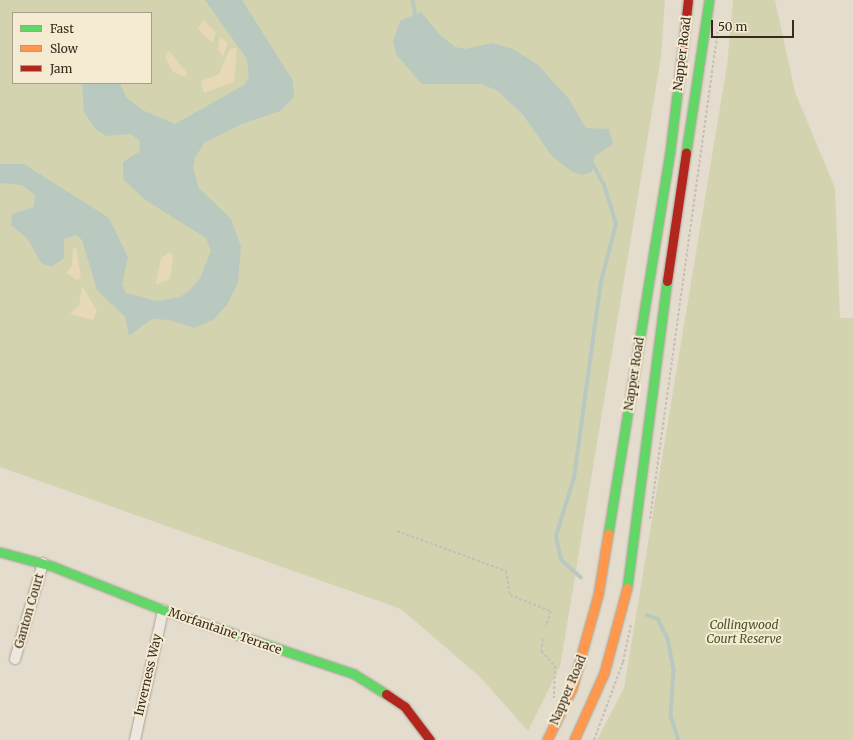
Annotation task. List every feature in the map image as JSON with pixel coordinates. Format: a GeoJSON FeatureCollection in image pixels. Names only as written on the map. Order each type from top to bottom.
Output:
{"type":"FeatureCollection","features":[{"type":"Feature","properties":{"kind":"main road","name":"Napper Road"},"geometry":{"type":"LineString","coordinates":[[547,740],[572,688],[598,595],[670,151],[688,0]]}},
{"type":"Feature","properties":{"kind":"main road","name":"Napper Road"},"geometry":{"type":"LineString","coordinates":[[574,740],[604,673],[628,584],[654,368],[709,0]]}},
{"type":"Feature","properties":{"kind":"main road","name":"Morfantaine Terrace"},"geometry":{"type":"LineString","coordinates":[[0,552],[43,563],[163,610],[354,674],[405,707],[430,740]]}},
{"type":"Feature","properties":{"kind":"street","name":"Ganton Court"},"geometry":{"type":"LineString","coordinates":[[15,659],[43,563]]}},
{"type":"Feature","properties":{"kind":"street","name":"Inverness Way"},"geometry":{"type":"LineString","coordinates":[[135,740],[163,610]]}},
{"type":"Feature","properties":{"kind":"path"},"geometry":{"type":"LineString","coordinates":[[649,522],[684,258],[704,154],[720,15]]}},
{"type":"Feature","properties":{"kind":"path"},"geometry":{"type":"LineString","coordinates":[[397,531],[506,571],[510,595],[551,611],[546,626]]}},
{"type":"Feature","properties":{"kind":"path"},"geometry":{"type":"LineString","coordinates":[[594,740],[623,662],[633,618]]}},
{"type":"Feature","properties":{"kind":"path"},"geometry":{"type":"LineString","coordinates":[[543,639],[541,651],[555,666],[553,694],[556,699]]}},
{"type":"Feature","properties":{"kind":"green space"},"geometry":{"type":"Polygon","coordinates":[[[0,0],[665,0],[661,57],[560,667],[528,731],[480,677],[401,609],[0,467],[0,0]]]}},
{"type":"Feature","properties":{"kind":"green space","name":"Collingwood Court Reserve"},"geometry":{"type":"Polygon","coordinates":[[[733,0],[775,0],[795,92],[835,188],[840,318],[853,318],[853,740],[597,740],[624,688],[727,65],[733,0]]]}},
{"type":"Feature","properties":{"kind":"sand"},"geometry":{"type":"Polygon","coordinates":[[[204,20],[216,33],[212,43],[198,29],[204,20]]]}},
{"type":"Feature","properties":{"kind":"sand"},"geometry":{"type":"Polygon","coordinates":[[[220,37],[228,43],[223,57],[218,49],[220,37]]]}},
{"type":"Feature","properties":{"kind":"sand"},"geometry":{"type":"Polygon","coordinates":[[[237,48],[234,82],[204,93],[201,81],[219,74],[230,49],[237,48]]]}},
{"type":"Feature","properties":{"kind":"sand"},"geometry":{"type":"Polygon","coordinates":[[[169,51],[187,73],[186,77],[173,72],[165,57],[169,51]]]}},
{"type":"Feature","properties":{"kind":"sand"},"geometry":{"type":"Polygon","coordinates":[[[76,248],[81,277],[77,280],[66,273],[72,266],[73,249],[76,248]]]}},
{"type":"Feature","properties":{"kind":"sand"},"geometry":{"type":"Polygon","coordinates":[[[170,252],[173,257],[170,279],[156,285],[161,258],[170,252]]]}},
{"type":"Feature","properties":{"kind":"sand"},"geometry":{"type":"Polygon","coordinates":[[[82,286],[97,311],[93,320],[70,314],[79,306],[82,286]]]}},
{"type":"Feature","properties":{"kind":"shaded area"},"geometry":{"type":"Polygon","coordinates":[[[205,0],[242,0],[293,81],[294,97],[280,111],[242,124],[204,143],[195,158],[193,168],[199,188],[231,219],[241,247],[238,283],[227,305],[213,320],[194,328],[169,320],[152,319],[129,336],[125,317],[97,290],[82,240],[76,235],[64,239],[64,258],[51,267],[41,263],[27,238],[11,225],[12,214],[34,207],[35,195],[22,185],[0,183],[0,164],[24,164],[109,218],[128,257],[122,284],[126,293],[157,301],[180,297],[189,291],[200,278],[211,251],[206,238],[144,199],[123,179],[123,162],[139,152],[140,141],[131,134],[106,136],[96,130],[84,112],[82,84],[120,84],[126,97],[142,110],[175,124],[244,85],[249,77],[247,59],[205,0]]]}},
{"type":"Feature","properties":{"kind":"shaded area"},"geometry":{"type":"Polygon","coordinates":[[[421,12],[440,35],[455,47],[466,49],[492,43],[513,49],[538,65],[569,99],[586,128],[609,129],[613,144],[594,157],[592,172],[582,175],[572,172],[552,156],[523,115],[498,91],[481,84],[423,84],[419,81],[396,54],[393,42],[400,21],[421,12]]]}},
{"type":"Feature","properties":{"kind":"waterway"},"geometry":{"type":"LineString","coordinates":[[413,0],[416,17]]}},
{"type":"Feature","properties":{"kind":"waterway"},"geometry":{"type":"LineString","coordinates":[[581,578],[561,560],[556,536],[574,478],[601,282],[616,224],[604,185],[591,162]]}},
{"type":"Feature","properties":{"kind":"waterway"},"geometry":{"type":"LineString","coordinates":[[647,615],[658,619],[668,639],[674,671],[671,716],[679,740]]}},
{"type":"Feature","properties":{"kind":"traffic: fast"},"geometry":{"type":"LineString","coordinates":[[686,152],[709,0]]}},
{"type":"Feature","properties":{"kind":"traffic: fast"},"geometry":{"type":"LineString","coordinates":[[608,534],[670,151],[681,62]]}},
{"type":"Feature","properties":{"kind":"traffic: fast"},"geometry":{"type":"LineString","coordinates":[[627,588],[667,281]]}},
{"type":"Feature","properties":{"kind":"traffic: fast"},"geometry":{"type":"LineString","coordinates":[[0,552],[52,566],[163,610],[354,674],[386,694]]}},
{"type":"Feature","properties":{"kind":"traffic: slow"},"geometry":{"type":"LineString","coordinates":[[547,740],[572,688],[598,595],[608,534]]}},
{"type":"Feature","properties":{"kind":"traffic: slow"},"geometry":{"type":"LineString","coordinates":[[574,740],[604,673],[627,588]]}},
{"type":"Feature","properties":{"kind":"traffic: jam"},"geometry":{"type":"LineString","coordinates":[[681,62],[688,0]]}},
{"type":"Feature","properties":{"kind":"traffic: jam"},"geometry":{"type":"LineString","coordinates":[[667,281],[686,152]]}},
{"type":"Feature","properties":{"kind":"traffic: jam"},"geometry":{"type":"LineString","coordinates":[[386,694],[405,707],[430,740]]}}]}
